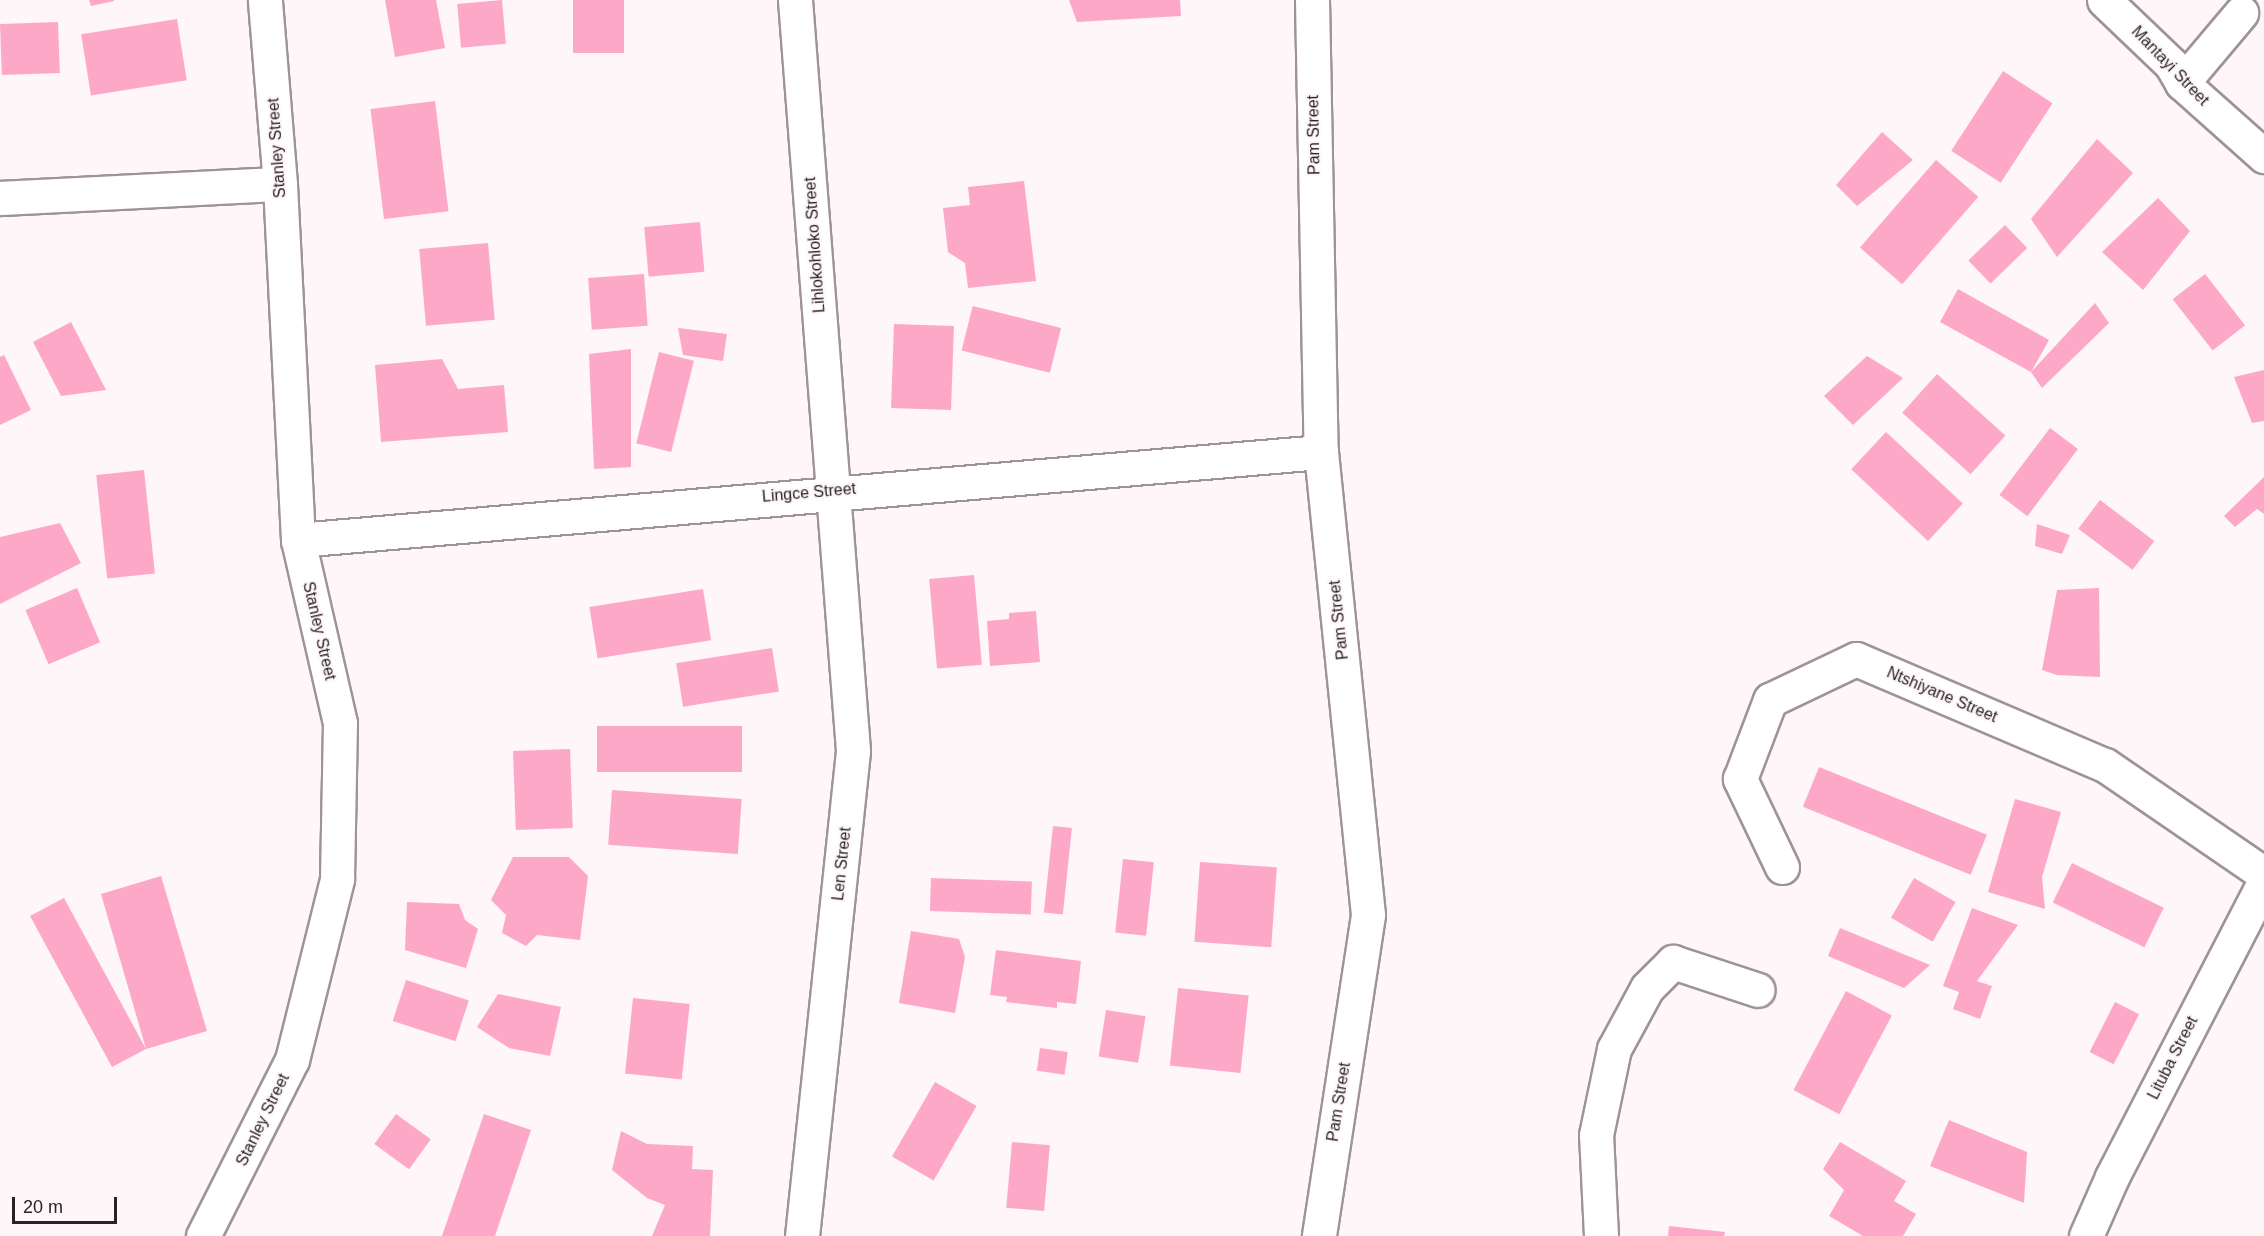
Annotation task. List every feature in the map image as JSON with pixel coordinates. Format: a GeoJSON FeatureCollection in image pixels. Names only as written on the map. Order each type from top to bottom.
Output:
{"type":"FeatureCollection","features":[{"type":"Feature","properties":{"kind":"street","name":"Stanley Street"},"geometry":{"type":"LineString","coordinates":[[203,1236],[292,1060],[337,879],[340,723],[298,540],[280,184],[265,0]]}},
{"type":"Feature","properties":{"kind":"street","name":"Lihlokohloko Street"},"geometry":{"type":"LineString","coordinates":[[795,0],[834,491]]}},
{"type":"Feature","properties":{"kind":"street","name":"Pam Street"},"geometry":{"type":"LineString","coordinates":[[1312,0],[1321,452],[1368,915],[1319,1236]]}},
{"type":"Feature","properties":{"kind":"street","name":"Mantayi Street"},"geometry":{"type":"LineString","coordinates":[[2104,0],[2171,64],[2182,83],[2264,156]]}},
{"type":"Feature","properties":{"kind":"street"},"geometry":{"type":"LineString","coordinates":[[2182,83],[2241,13]]}},
{"type":"Feature","properties":{"kind":"street"},"geometry":{"type":"LineString","coordinates":[[0,198],[280,184]]}},
{"type":"Feature","properties":{"kind":"street","name":"Lingce Street"},"geometry":{"type":"LineString","coordinates":[[298,540],[834,491],[1321,452]]}},
{"type":"Feature","properties":{"kind":"street","name":"Len Street"},"geometry":{"type":"LineString","coordinates":[[802,1236],[853,751],[834,491]]}},
{"type":"Feature","properties":{"kind":"street","name":"Ntshiyane Street"},"geometry":{"type":"LineString","coordinates":[[1782,867],[1740,779],[1770,700],[1856,659],[2105,765],[2264,874]]}},
{"type":"Feature","properties":{"kind":"street","name":"Lituba Street"},"geometry":{"type":"LineString","coordinates":[[2086,1236],[2117,1167],[2264,882]]}},
{"type":"Feature","properties":{"kind":"street"},"geometry":{"type":"LineString","coordinates":[[1600,1236],[1596,1135],[1614,1049],[1647,988],[1673,962],[1758,990]]}},
{"type":"Feature","properties":{"kind":"building"},"geometry":{"type":"Polygon","coordinates":[[[89,0],[114,0],[114,1],[91,6],[89,0]]]}},
{"type":"Feature","properties":{"kind":"building"},"geometry":{"type":"Polygon","coordinates":[[[385,0],[436,0],[445,48],[395,57],[385,0]]]}},
{"type":"Feature","properties":{"kind":"building"},"geometry":{"type":"Polygon","coordinates":[[[502,0],[506,44],[461,48],[457,4],[502,0]]]}},
{"type":"Feature","properties":{"kind":"building"},"geometry":{"type":"Polygon","coordinates":[[[573,0],[624,0],[624,53],[573,53],[573,0]]]}},
{"type":"Feature","properties":{"kind":"building"},"geometry":{"type":"Polygon","coordinates":[[[1069,0],[1180,0],[1181,16],[1077,22],[1069,0]]]}},
{"type":"Feature","properties":{"kind":"building"},"geometry":{"type":"Polygon","coordinates":[[[177,19],[187,80],[91,95],[81,34],[177,19]]]}},
{"type":"Feature","properties":{"kind":"building"},"geometry":{"type":"Polygon","coordinates":[[[58,22],[60,73],[2,75],[0,24],[58,22]]]}},
{"type":"Feature","properties":{"kind":"building"},"geometry":{"type":"Polygon","coordinates":[[[2003,71],[2052,103],[2001,183],[1951,151],[2003,71]]]}},
{"type":"Feature","properties":{"kind":"building"},"geometry":{"type":"Polygon","coordinates":[[[435,101],[449,211],[384,219],[370,109],[435,101]]]}},
{"type":"Feature","properties":{"kind":"building"},"geometry":{"type":"Polygon","coordinates":[[[1882,132],[1913,160],[1857,206],[1836,185],[1882,132]]]}},
{"type":"Feature","properties":{"kind":"building"},"geometry":{"type":"Polygon","coordinates":[[[2097,139],[2133,173],[2057,257],[2031,219],[2097,139]]]}},
{"type":"Feature","properties":{"kind":"building"},"geometry":{"type":"Polygon","coordinates":[[[1936,160],[1978,197],[1902,284],[1860,248],[1936,160]]]}},
{"type":"Feature","properties":{"kind":"building"},"geometry":{"type":"Polygon","coordinates":[[[1024,181],[1036,281],[968,288],[965,263],[948,252],[943,208],[970,205],[968,187],[1024,181]]]}},
{"type":"Feature","properties":{"kind":"building"},"geometry":{"type":"Polygon","coordinates":[[[2158,198],[2190,231],[2143,290],[2102,252],[2158,198]]]}},
{"type":"Feature","properties":{"kind":"building"},"geometry":{"type":"Polygon","coordinates":[[[700,222],[704,272],[649,277],[644,227],[700,222]]]}},
{"type":"Feature","properties":{"kind":"building"},"geometry":{"type":"Polygon","coordinates":[[[2005,225],[2027,248],[1991,283],[1968,260],[2005,225]]]}},
{"type":"Feature","properties":{"kind":"building"},"geometry":{"type":"Polygon","coordinates":[[[488,243],[495,320],[426,326],[419,249],[488,243]]]}},
{"type":"Feature","properties":{"kind":"building"},"geometry":{"type":"Polygon","coordinates":[[[644,274],[648,326],[592,330],[588,278],[644,274]]]}},
{"type":"Feature","properties":{"kind":"building"},"geometry":{"type":"Polygon","coordinates":[[[2205,274],[2245,325],[2213,350],[2173,299],[2205,274]]]}},
{"type":"Feature","properties":{"kind":"building"},"geometry":{"type":"Polygon","coordinates":[[[1958,289],[2049,340],[2031,372],[1940,322],[1958,289]]]}},
{"type":"Feature","properties":{"kind":"building"},"geometry":{"type":"Polygon","coordinates":[[[2095,303],[2109,323],[2042,388],[2031,372],[2095,303]]]}},
{"type":"Feature","properties":{"kind":"building"},"geometry":{"type":"Polygon","coordinates":[[[973,306],[1061,328],[1050,373],[962,351],[973,306]]]}},
{"type":"Feature","properties":{"kind":"building"},"geometry":{"type":"Polygon","coordinates":[[[71,322],[106,390],[61,396],[33,342],[71,322]]]}},
{"type":"Feature","properties":{"kind":"building"},"geometry":{"type":"Polygon","coordinates":[[[894,324],[954,326],[951,410],[891,408],[894,324]]]}},
{"type":"Feature","properties":{"kind":"building"},"geometry":{"type":"Polygon","coordinates":[[[678,328],[727,334],[723,361],[683,355],[678,328]]]}},
{"type":"Feature","properties":{"kind":"building"},"geometry":{"type":"Polygon","coordinates":[[[631,349],[631,467],[594,469],[589,354],[631,349]]]}},
{"type":"Feature","properties":{"kind":"building"},"geometry":{"type":"Polygon","coordinates":[[[659,352],[694,361],[671,452],[636,443],[659,352]]]}},
{"type":"Feature","properties":{"kind":"building"},"geometry":{"type":"Polygon","coordinates":[[[4,355],[31,410],[0,425],[0,357],[4,355]]]}},
{"type":"Feature","properties":{"kind":"building"},"geometry":{"type":"Polygon","coordinates":[[[1867,356],[1903,378],[1853,425],[1824,396],[1867,356]]]}},
{"type":"Feature","properties":{"kind":"building"},"geometry":{"type":"Polygon","coordinates":[[[442,359],[458,389],[504,385],[508,432],[381,442],[375,365],[442,359]]]}},
{"type":"Feature","properties":{"kind":"building"},"geometry":{"type":"Polygon","coordinates":[[[2264,370],[2264,421],[2252,423],[2234,377],[2264,370]]]}},
{"type":"Feature","properties":{"kind":"building"},"geometry":{"type":"Polygon","coordinates":[[[1937,374],[2005,436],[1971,474],[1902,413],[1937,374]]]}},
{"type":"Feature","properties":{"kind":"building"},"geometry":{"type":"Polygon","coordinates":[[[2050,428],[2078,449],[2027,516],[1999,495],[2050,428]]]}},
{"type":"Feature","properties":{"kind":"building"},"geometry":{"type":"Polygon","coordinates":[[[1886,432],[1963,504],[1928,541],[1851,469],[1886,432]]]}},
{"type":"Feature","properties":{"kind":"building"},"geometry":{"type":"Polygon","coordinates":[[[144,470],[155,573],[107,578],[96,475],[144,470]]]}},
{"type":"Feature","properties":{"kind":"building"},"geometry":{"type":"Polygon","coordinates":[[[2264,477],[2264,514],[2257,509],[2235,527],[2224,516],[2264,477]]]}},
{"type":"Feature","properties":{"kind":"building"},"geometry":{"type":"Polygon","coordinates":[[[2100,500],[2154,541],[2133,570],[2078,529],[2100,500]]]}},
{"type":"Feature","properties":{"kind":"building"},"geometry":{"type":"Polygon","coordinates":[[[60,523],[81,563],[0,604],[0,537],[60,523]]]}},
{"type":"Feature","properties":{"kind":"building"},"geometry":{"type":"Polygon","coordinates":[[[2037,524],[2070,535],[2062,554],[2035,546],[2037,524]]]}},
{"type":"Feature","properties":{"kind":"building"},"geometry":{"type":"Polygon","coordinates":[[[974,575],[982,665],[937,669],[929,579],[974,575]]]}},
{"type":"Feature","properties":{"kind":"building"},"geometry":{"type":"Polygon","coordinates":[[[77,588],[100,642],[49,664],[25,610],[77,588]]]}},
{"type":"Feature","properties":{"kind":"building"},"geometry":{"type":"Polygon","coordinates":[[[2099,588],[2100,677],[2057,675],[2042,670],[2057,590],[2099,588]]]}},
{"type":"Feature","properties":{"kind":"building"},"geometry":{"type":"Polygon","coordinates":[[[703,589],[711,640],[598,658],[589,607],[703,589]]]}},
{"type":"Feature","properties":{"kind":"building"},"geometry":{"type":"Polygon","coordinates":[[[1036,611],[1040,662],[990,666],[987,621],[1009,619],[1009,613],[1036,611]]]}},
{"type":"Feature","properties":{"kind":"building"},"geometry":{"type":"Polygon","coordinates":[[[772,648],[779,691],[683,707],[676,663],[772,648]]]}},
{"type":"Feature","properties":{"kind":"building"},"geometry":{"type":"Polygon","coordinates":[[[597,726],[742,726],[742,772],[597,772],[597,726]]]}},
{"type":"Feature","properties":{"kind":"building"},"geometry":{"type":"Polygon","coordinates":[[[570,749],[573,828],[516,830],[513,751],[570,749]]]}},
{"type":"Feature","properties":{"kind":"building"},"geometry":{"type":"Polygon","coordinates":[[[1819,767],[1987,835],[1971,875],[1803,807],[1819,767]]]}},
{"type":"Feature","properties":{"kind":"building"},"geometry":{"type":"Polygon","coordinates":[[[612,790],[742,799],[738,854],[608,845],[612,790]]]}},
{"type":"Feature","properties":{"kind":"building"},"geometry":{"type":"Polygon","coordinates":[[[2015,799],[2061,812],[2042,877],[2045,909],[1988,892],[2015,799]]]}},
{"type":"Feature","properties":{"kind":"building"},"geometry":{"type":"Polygon","coordinates":[[[1053,826],[1072,828],[1063,915],[1044,913],[1053,826]]]}},
{"type":"Feature","properties":{"kind":"building"},"geometry":{"type":"Polygon","coordinates":[[[513,857],[569,857],[588,876],[580,940],[537,935],[526,946],[502,933],[506,915],[491,900],[513,857]]]}},
{"type":"Feature","properties":{"kind":"building"},"geometry":{"type":"Polygon","coordinates":[[[1123,859],[1154,862],[1146,936],[1115,933],[1123,859]]]}},
{"type":"Feature","properties":{"kind":"building"},"geometry":{"type":"Polygon","coordinates":[[[1200,862],[1277,867],[1271,947],[1194,942],[1200,862]]]}},
{"type":"Feature","properties":{"kind":"building"},"geometry":{"type":"Polygon","coordinates":[[[2072,863],[2164,908],[2144,947],[2053,903],[2072,863]]]}},
{"type":"Feature","properties":{"kind":"building"},"geometry":{"type":"Polygon","coordinates":[[[161,876],[207,1031],[146,1049],[101,894],[161,876]]]}},
{"type":"Feature","properties":{"kind":"building"},"geometry":{"type":"Polygon","coordinates":[[[931,878],[1032,882],[1031,915],[930,911],[931,878]]]}},
{"type":"Feature","properties":{"kind":"building"},"geometry":{"type":"Polygon","coordinates":[[[1914,878],[1956,902],[1933,942],[1891,918],[1914,878]]]}},
{"type":"Feature","properties":{"kind":"building"},"geometry":{"type":"Polygon","coordinates":[[[64,898],[146,1049],[112,1067],[30,916],[64,898]]]}},
{"type":"Feature","properties":{"kind":"building"},"geometry":{"type":"Polygon","coordinates":[[[407,902],[459,904],[465,920],[478,929],[466,968],[405,950],[407,902]]]}},
{"type":"Feature","properties":{"kind":"building"},"geometry":{"type":"Polygon","coordinates":[[[1972,908],[2018,925],[1977,981],[1992,986],[1980,1019],[1953,1009],[1959,992],[1943,986],[1972,908]]]}},
{"type":"Feature","properties":{"kind":"building"},"geometry":{"type":"Polygon","coordinates":[[[1840,928],[1930,965],[1904,988],[1828,956],[1840,928]]]}},
{"type":"Feature","properties":{"kind":"building"},"geometry":{"type":"Polygon","coordinates":[[[911,931],[959,939],[965,957],[955,1013],[899,1003],[911,931]]]}},
{"type":"Feature","properties":{"kind":"building"},"geometry":{"type":"Polygon","coordinates":[[[996,950],[1081,961],[1076,1004],[1057,1002],[1057,1008],[1006,1002],[1007,997],[990,995],[996,950]]]}},
{"type":"Feature","properties":{"kind":"building"},"geometry":{"type":"Polygon","coordinates":[[[406,980],[469,1000],[455,1041],[393,1021],[406,980]]]}},
{"type":"Feature","properties":{"kind":"building"},"geometry":{"type":"Polygon","coordinates":[[[1178,988],[1249,995],[1240,1073],[1170,1066],[1178,988]]]}},
{"type":"Feature","properties":{"kind":"building"},"geometry":{"type":"Polygon","coordinates":[[[1846,991],[1892,1015],[1839,1114],[1793,1090],[1846,991]]]}},
{"type":"Feature","properties":{"kind":"building"},"geometry":{"type":"Polygon","coordinates":[[[498,994],[561,1007],[550,1056],[509,1048],[477,1027],[498,994]]]}},
{"type":"Feature","properties":{"kind":"building"},"geometry":{"type":"Polygon","coordinates":[[[633,998],[690,1004],[682,1080],[625,1074],[633,998]]]}},
{"type":"Feature","properties":{"kind":"building"},"geometry":{"type":"Polygon","coordinates":[[[2115,1002],[2139,1014],[2114,1064],[2090,1052],[2115,1002]]]}},
{"type":"Feature","properties":{"kind":"building"},"geometry":{"type":"Polygon","coordinates":[[[1106,1010],[1146,1016],[1138,1063],[1099,1056],[1106,1010]]]}},
{"type":"Feature","properties":{"kind":"building"},"geometry":{"type":"Polygon","coordinates":[[[1040,1048],[1068,1052],[1065,1075],[1037,1071],[1040,1048]]]}},
{"type":"Feature","properties":{"kind":"building"},"geometry":{"type":"Polygon","coordinates":[[[935,1082],[977,1106],[934,1180],[892,1156],[935,1082]]]}},
{"type":"Feature","properties":{"kind":"building"},"geometry":{"type":"Polygon","coordinates":[[[396,1114],[431,1139],[409,1169],[374,1144],[396,1114]]]}},
{"type":"Feature","properties":{"kind":"building"},"geometry":{"type":"Polygon","coordinates":[[[484,1114],[531,1130],[495,1236],[442,1236],[484,1114]]]}},
{"type":"Feature","properties":{"kind":"building"},"geometry":{"type":"Polygon","coordinates":[[[1949,1120],[2027,1152],[2024,1203],[1930,1166],[1949,1120]]]}},
{"type":"Feature","properties":{"kind":"building"},"geometry":{"type":"Polygon","coordinates":[[[621,1131],[647,1144],[693,1146],[692,1169],[713,1170],[710,1236],[652,1236],[665,1205],[647,1198],[612,1170],[621,1131]]]}},
{"type":"Feature","properties":{"kind":"building"},"geometry":{"type":"Polygon","coordinates":[[[1012,1142],[1050,1145],[1044,1211],[1006,1208],[1012,1142]]]}},
{"type":"Feature","properties":{"kind":"building"},"geometry":{"type":"Polygon","coordinates":[[[1840,1142],[1906,1181],[1894,1201],[1916,1214],[1903,1236],[1863,1236],[1829,1216],[1844,1190],[1823,1169],[1840,1142]]]}},
{"type":"Feature","properties":{"kind":"building"},"geometry":{"type":"Polygon","coordinates":[[[1669,1226],[1725,1232],[1724,1236],[1668,1236],[1669,1226]]]}}]}
